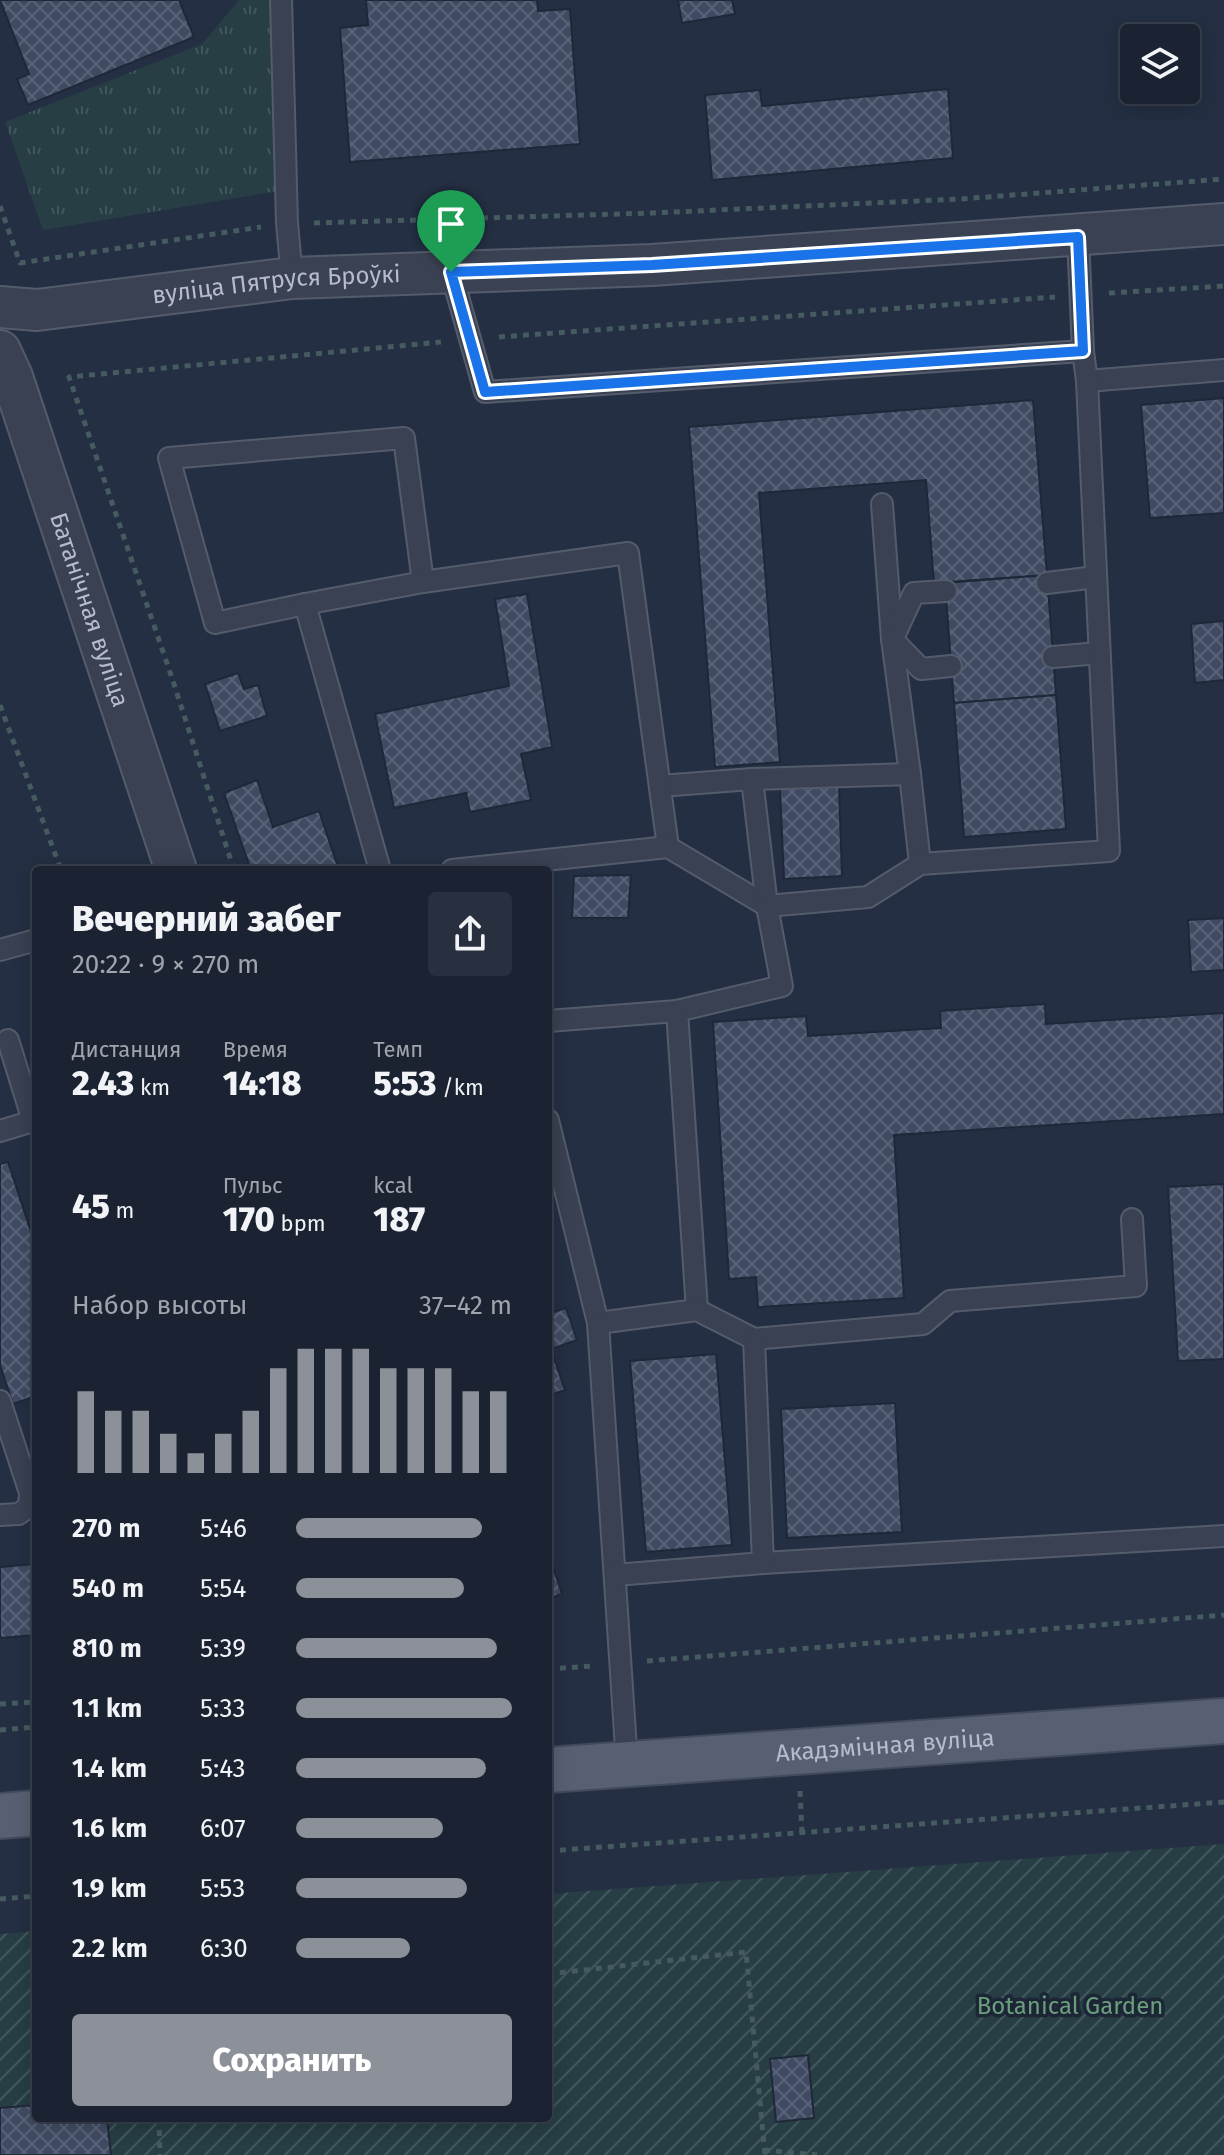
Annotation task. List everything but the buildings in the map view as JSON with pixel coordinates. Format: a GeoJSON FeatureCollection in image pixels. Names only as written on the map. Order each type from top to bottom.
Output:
{"type":"FeatureCollection","features":[{"type":"Feature","properties":{"kind":"main road","name":"Акадэмічная вуліца"},"geometry":{"type":"LineString","coordinates":[[552,1770],[1224,1721]]}},
{"type":"Feature","properties":{"kind":"main road"},"geometry":{"type":"LineString","coordinates":[[0,1816],[32,1813]]}},
{"type":"Feature","properties":{"kind":"street","name":"вуліца Пятруся Броўкі"},"geometry":{"type":"LineString","coordinates":[[0,307],[37,310],[292,278],[652,265],[1078,237],[1224,224]]}},
{"type":"Feature","properties":{"kind":"street","name":"Батанічная вуліца"},"geometry":{"type":"LineString","coordinates":[[0,351],[12,377],[175,866]]}},
{"type":"Feature","properties":{"kind":"lane"},"geometry":{"type":"LineString","coordinates":[[281,0],[287,223],[292,278]]}},
{"type":"Feature","properties":{"kind":"lane"},"geometry":{"type":"LineString","coordinates":[[490,866],[668,847],[767,906],[868,897],[920,864],[1109,851],[1078,237]]}},
{"type":"Feature","properties":{"kind":"lane"},"geometry":{"type":"LineString","coordinates":[[451,272],[485,392],[1083,351]]}},
{"type":"Feature","properties":{"kind":"lane"},"geometry":{"type":"LineString","coordinates":[[1087,381],[1224,370]]}},
{"type":"Feature","properties":{"kind":"lane"},"geometry":{"type":"LineString","coordinates":[[423,582],[404,438],[169,458],[215,623],[423,582],[628,553],[668,847]]}},
{"type":"Feature","properties":{"kind":"lane"},"geometry":{"type":"LineString","coordinates":[[882,504],[892,639],[920,864]]}},
{"type":"Feature","properties":{"kind":"lane"},"geometry":{"type":"LineString","coordinates":[[1047,583],[1096,577]]}},
{"type":"Feature","properties":{"kind":"lane"},"geometry":{"type":"LineString","coordinates":[[892,639],[914,593],[946,591]]}},
{"type":"Feature","properties":{"kind":"lane"},"geometry":{"type":"LineString","coordinates":[[305,604],[379,866]]}},
{"type":"Feature","properties":{"kind":"lane"},"geometry":{"type":"LineString","coordinates":[[892,639],[921,669],[951,666]]}},
{"type":"Feature","properties":{"kind":"lane"},"geometry":{"type":"LineString","coordinates":[[1053,657],[1099,653]]}},
{"type":"Feature","properties":{"kind":"lane"},"geometry":{"type":"LineString","coordinates":[[660,786],[752,779],[910,774]]}},
{"type":"Feature","properties":{"kind":"lane"},"geometry":{"type":"LineString","coordinates":[[552,1021],[677,1011],[782,986],[767,906],[752,779]]}},
{"type":"Feature","properties":{"kind":"lane"},"geometry":{"type":"LineString","coordinates":[[0,950],[32,941]]}},
{"type":"Feature","properties":{"kind":"lane"},"geometry":{"type":"LineString","coordinates":[[677,1011],[697,1310]]}},
{"type":"Feature","properties":{"kind":"lane"},"geometry":{"type":"LineString","coordinates":[[8,1040],[32,1115]]}},
{"type":"Feature","properties":{"kind":"lane"},"geometry":{"type":"LineString","coordinates":[[0,1131],[32,1122]]}},
{"type":"Feature","properties":{"kind":"lane"},"geometry":{"type":"LineString","coordinates":[[552,1136],[598,1323],[627,1764]]}},
{"type":"Feature","properties":{"kind":"lane"},"geometry":{"type":"LineString","coordinates":[[598,1323],[697,1310],[754,1339],[923,1324],[950,1301],[1136,1286],[1132,1219]]}},
{"type":"Feature","properties":{"kind":"lane"},"geometry":{"type":"LineString","coordinates":[[754,1339],[763,1563]]}},
{"type":"Feature","properties":{"kind":"lane"},"geometry":{"type":"LineString","coordinates":[[0,1401],[30,1493],[29,1506],[10,1515]]}},
{"type":"Feature","properties":{"kind":"lane"},"geometry":{"type":"LineString","coordinates":[[615,1575],[763,1563],[1224,1536]]}},
{"type":"Feature","properties":{"kind":"path"},"geometry":{"type":"LineString","coordinates":[[0,206],[20,263],[287,223],[652,213],[945,200],[1224,179]]}},
{"type":"Feature","properties":{"kind":"path"},"geometry":{"type":"LineString","coordinates":[[233,866],[69,377],[470,339],[1224,286]]}},
{"type":"Feature","properties":{"kind":"path"},"geometry":{"type":"LineString","coordinates":[[0,705],[60,866]]}},
{"type":"Feature","properties":{"kind":"path"},"geometry":{"type":"LineString","coordinates":[[552,1669],[1224,1615]]}},
{"type":"Feature","properties":{"kind":"path"},"geometry":{"type":"LineString","coordinates":[[0,1704],[32,1702]]}},
{"type":"Feature","properties":{"kind":"path"},"geometry":{"type":"LineString","coordinates":[[0,1730],[32,1727]]}},
{"type":"Feature","properties":{"kind":"path"},"geometry":{"type":"LineString","coordinates":[[552,1851],[1224,1802]]}},
{"type":"Feature","properties":{"kind":"path"},"geometry":{"type":"LineString","coordinates":[[0,1899],[32,1896]]}},
{"type":"Feature","properties":{"kind":"path"},"geometry":{"type":"LineString","coordinates":[[552,1974],[746,1952],[765,2152],[817,2155]]}},
{"type":"Feature","properties":{"kind":"path"},"geometry":{"type":"LineString","coordinates":[[159,2122],[160,2155]]}},
{"type":"Feature","properties":{"kind":"green space"},"geometry":{"type":"Polygon","coordinates":[[[239,0],[273,0],[278,191],[43,230],[5,122],[202,44],[239,0]]]}},
{"type":"Feature","properties":{"kind":"green space","name":"Botanical Garden"},"geometry":{"type":"Polygon","coordinates":[[[1224,1844],[1224,2155],[0,2155],[0,1934],[32,1931],[32,2122],[552,2122],[552,1894],[1224,1844]]]}},
{"type":"Feature","properties":{"kind":"route"},"geometry":{"type":"LineString","coordinates":[[1078,237],[1083,351],[485,392],[451,272],[652,265],[1078,237]]}}]}
